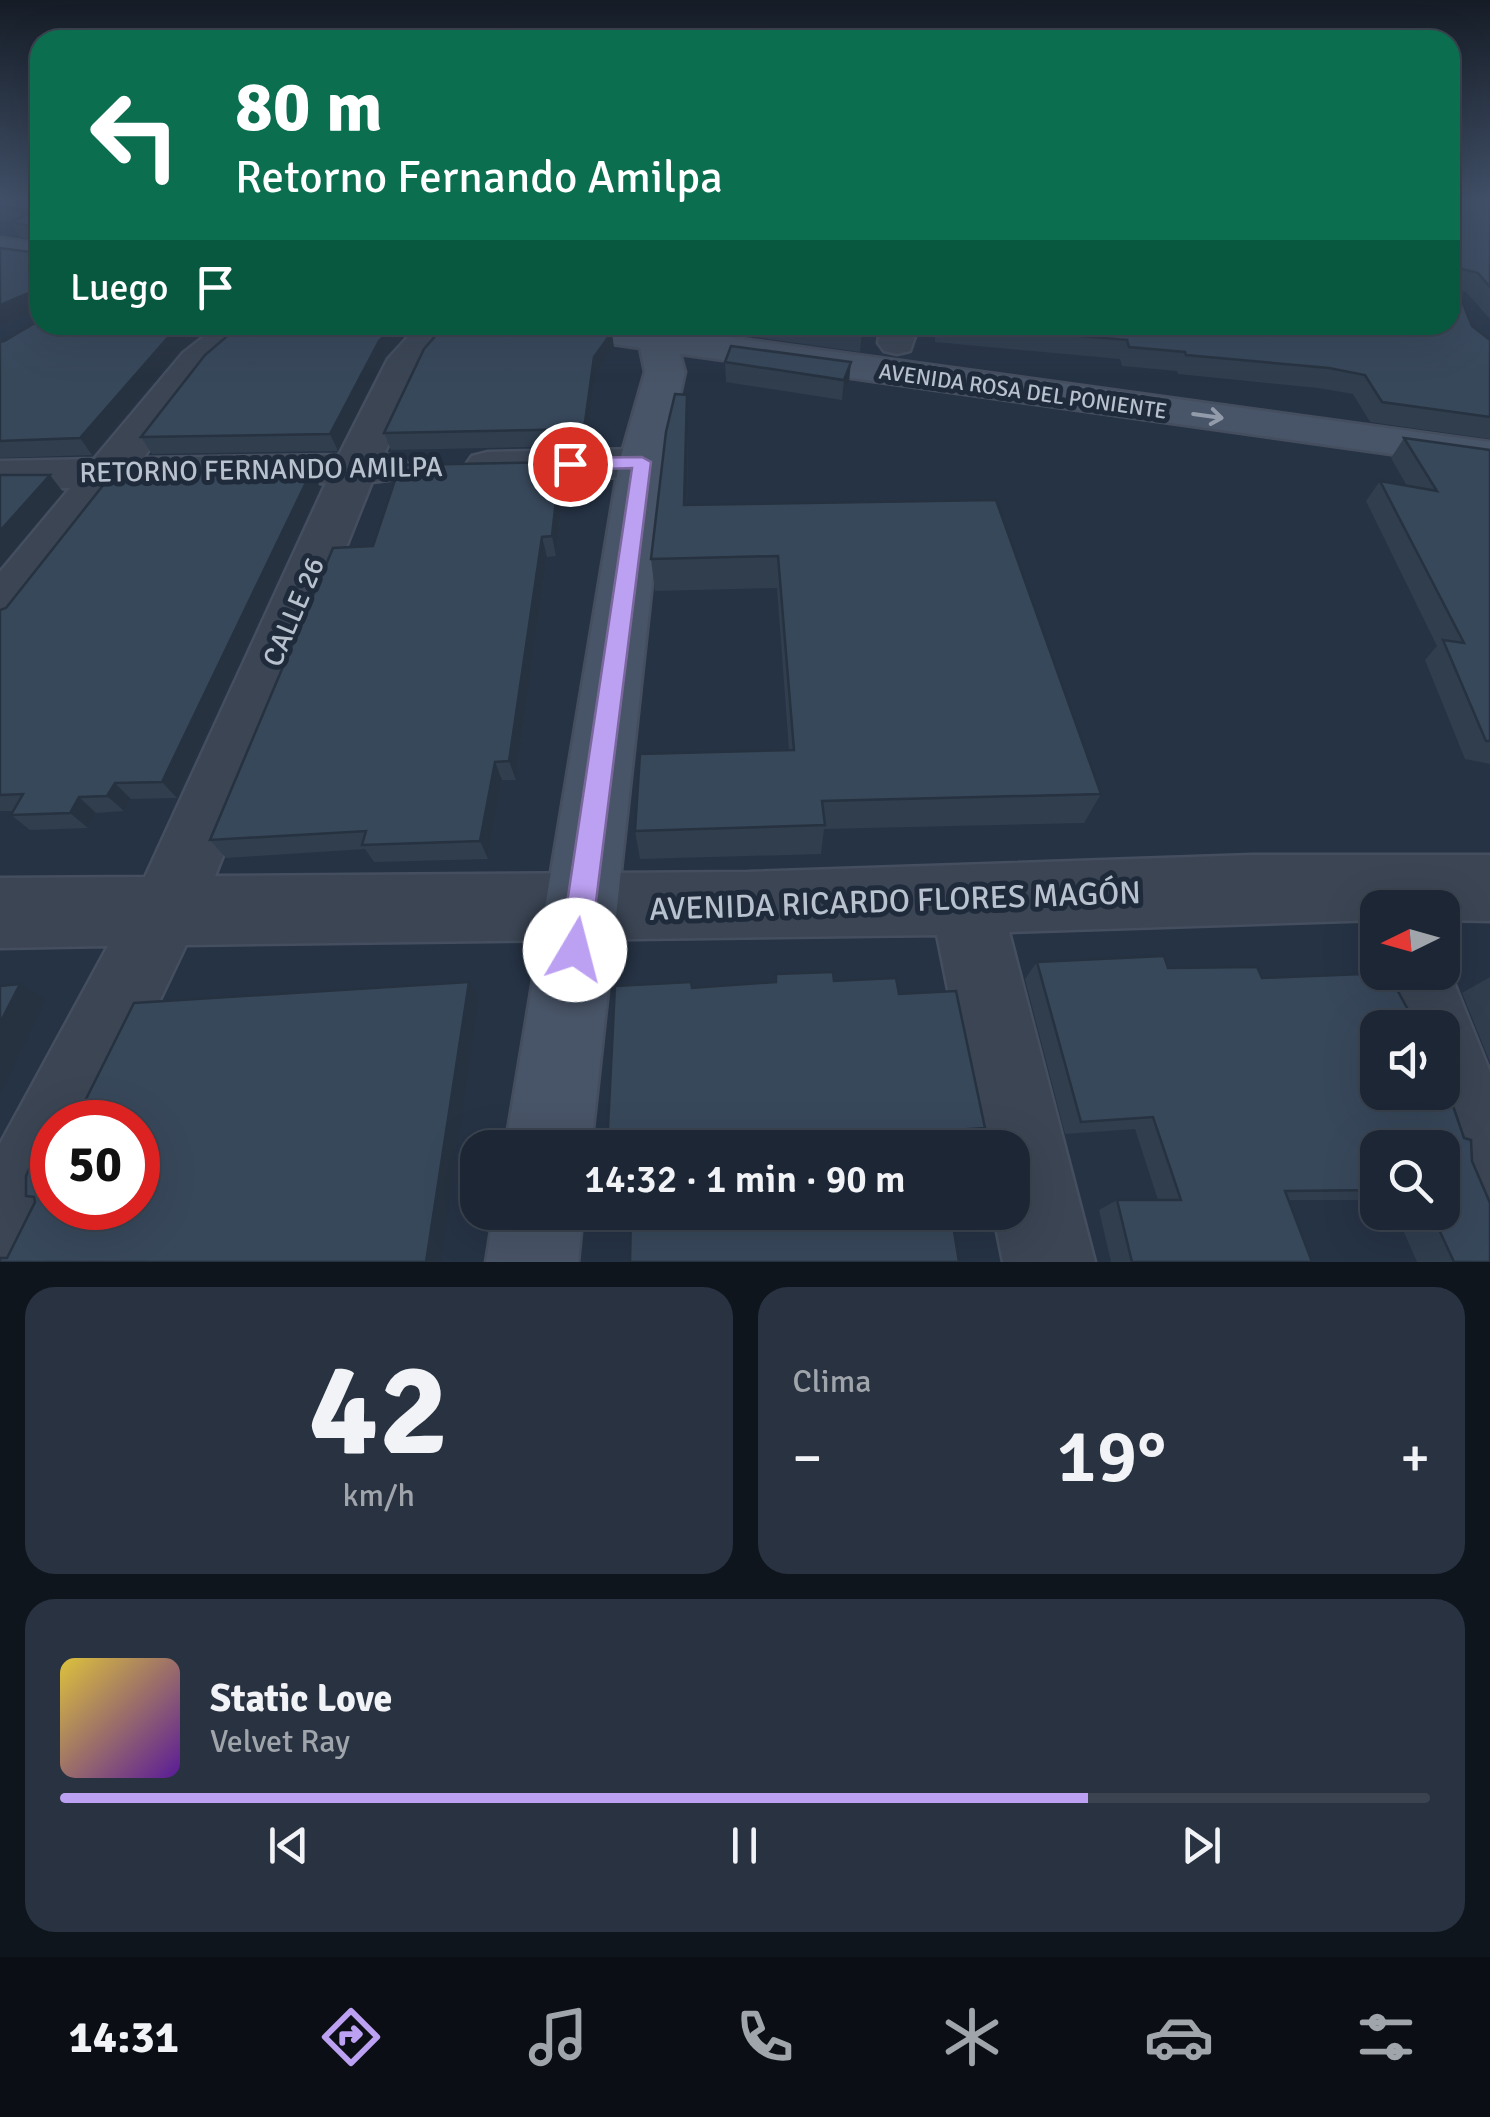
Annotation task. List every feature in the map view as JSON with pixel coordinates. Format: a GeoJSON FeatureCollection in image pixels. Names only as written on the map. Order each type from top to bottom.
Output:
{"type":"FeatureCollection","features":[{"type":"Feature","properties":{"kind":"street"},"geometry":{"type":"LineString","coordinates":[[0,609],[197,361],[230,335]]}},
{"type":"Feature","properties":{"kind":"street","name":"CALLE 26"},"geometry":{"type":"LineString","coordinates":[[69,1100],[166,910],[355,468],[408,359],[431,335]]}},
{"type":"Feature","properties":{"kind":"street","name":"AVENIDA ROSA DEL PONIENTE"},"geometry":{"type":"LineString","coordinates":[[630,335],[1490,455]]}},
{"type":"Feature","properties":{"kind":"street","name":"AVENIDA ROSA DEL PONIENTE"},"geometry":{"type":"LineString","coordinates":[[905,335],[1490,418]]}},
{"type":"Feature","properties":{"kind":"street"},"geometry":{"type":"LineString","coordinates":[[550,1130],[642,462],[681,342]]}},
{"type":"Feature","properties":{"kind":"street","name":"RETORNO FERNANDO AMILPA"},"geometry":{"type":"LineString","coordinates":[[0,476],[642,462]]}},
{"type":"Feature","properties":{"kind":"street","name":"AVENIDA RICARDO FLORES MAGÓN"},"geometry":{"type":"LineString","coordinates":[[1460,890],[1490,888]]}},
{"type":"Feature","properties":{"kind":"street","name":"AVENIDA RICARDO FLORES MAGÓN"},"geometry":{"type":"LineString","coordinates":[[0,912],[581,910],[1360,896]]}},
{"type":"Feature","properties":{"kind":"street"},"geometry":{"type":"LineString","coordinates":[[964,901],[1049,1262]]}},
{"type":"Feature","properties":{"kind":"street"},"geometry":{"type":"LineString","coordinates":[[1460,1100],[1490,1181]]}},
{"type":"Feature","properties":{"kind":"street"},"geometry":{"type":"LineString","coordinates":[[0,1236],[30,1177]]}},
{"type":"Feature","properties":{"kind":"street"},"geometry":{"type":"LineString","coordinates":[[532,1262],[536,1230]]}},
{"type":"Feature","properties":{"kind":"building"},"geometry":{"type":"Polygon","coordinates":[[[0,260],[30,260],[30,292],[0,305],[0,260]]]}},
{"type":"Feature","properties":{"kind":"building"},"geometry":{"type":"Polygon","coordinates":[[[1460,260],[1490,260],[1490,287],[1478,273],[1462,269],[1460,260]]]}},
{"type":"Feature","properties":{"kind":"building"},"geometry":{"type":"Polygon","coordinates":[[[1460,296],[1472,326],[1490,340],[1490,417],[1382,402],[1365,375],[1129,347],[1127,340],[1070,335],[1460,335],[1460,296]]]}},
{"type":"Feature","properties":{"kind":"building"},"geometry":{"type":"Polygon","coordinates":[[[30,326],[30,335],[170,335],[80,438],[0,441],[0,342],[30,326]]]}},
{"type":"Feature","properties":{"kind":"building"},"geometry":{"type":"Polygon","coordinates":[[[228,335],[385,335],[330,434],[141,437],[205,355],[228,335]]]}},
{"type":"Feature","properties":{"kind":"building"},"geometry":{"type":"Polygon","coordinates":[[[436,335],[610,335],[594,357],[584,429],[384,433],[424,349],[436,335]]]}},
{"type":"Feature","properties":{"kind":"building"},"geometry":{"type":"Polygon","coordinates":[[[731,346],[851,362],[844,380],[725,362],[731,346]]]}},
{"type":"Feature","properties":{"kind":"building"},"geometry":{"type":"Polygon","coordinates":[[[675,394],[687,395],[684,505],[996,500],[1101,794],[822,801],[825,825],[635,831],[640,754],[794,750],[778,556],[651,559],[666,432],[675,394]]]}},
{"type":"Feature","properties":{"kind":"building"},"geometry":{"type":"Polygon","coordinates":[[[1404,438],[1490,450],[1490,741],[1486,741],[1443,640],[1464,643],[1380,481],[1437,491],[1404,438]]]}},
{"type":"Feature","properties":{"kind":"building"},"geometry":{"type":"Polygon","coordinates":[[[560,462],[552,536],[542,537],[509,761],[495,762],[480,841],[362,845],[366,831],[210,840],[333,548],[373,546],[400,465],[560,462]]]}},
{"type":"Feature","properties":{"kind":"building"},"geometry":{"type":"Polygon","coordinates":[[[312,470],[162,782],[115,783],[107,796],[79,797],[70,813],[11,815],[23,794],[0,795],[0,610],[6,608],[112,474],[312,470]]]}},
{"type":"Feature","properties":{"kind":"building"},"geometry":{"type":"Polygon","coordinates":[[[0,475],[50,475],[0,531],[0,475]]]}},
{"type":"Feature","properties":{"kind":"building"},"geometry":{"type":"Polygon","coordinates":[[[1164,956],[1168,968],[1257,967],[1262,978],[1360,974],[1360,990],[1397,990],[1408,1010],[1360,1010],[1360,1110],[1454,1110],[1464,1138],[1471,1140],[1472,1161],[1490,1203],[1490,1262],[1454,1262],[1439,1230],[1460,1230],[1460,1130],[1360,1130],[1360,1190],[1285,1191],[1312,1262],[1132,1262],[1117,1200],[1181,1200],[1153,1117],[1081,1122],[1037,962],[1164,956]]]}},
{"type":"Feature","properties":{"kind":"building"},"geometry":{"type":"Polygon","coordinates":[[[833,972],[834,981],[896,978],[899,994],[956,991],[985,1128],[608,1130],[615,986],[691,982],[692,988],[776,982],[776,974],[833,972]]]}},
{"type":"Feature","properties":{"kind":"building"},"geometry":{"type":"Polygon","coordinates":[[[469,982],[426,1262],[0,1262],[0,1258],[7,1258],[30,1212],[30,1230],[160,1230],[160,1100],[86,1100],[134,1003],[469,982]]]}},
{"type":"Feature","properties":{"kind":"building"},"geometry":{"type":"Polygon","coordinates":[[[20,984],[0,1023],[0,986],[20,984]]]}},
{"type":"Feature","properties":{"kind":"building"},"geometry":{"type":"Polygon","coordinates":[[[30,1167],[30,1196],[26,1196],[30,1167]]]}},
{"type":"Feature","properties":{"kind":"building"},"geometry":{"type":"Polygon","coordinates":[[[631,1230],[954,1230],[959,1262],[630,1262],[631,1230]]]}},
{"type":"Feature","properties":{"kind":"route"},"geometry":{"type":"LineString","coordinates":[[570,464],[642,462],[575,950]]}}]}
